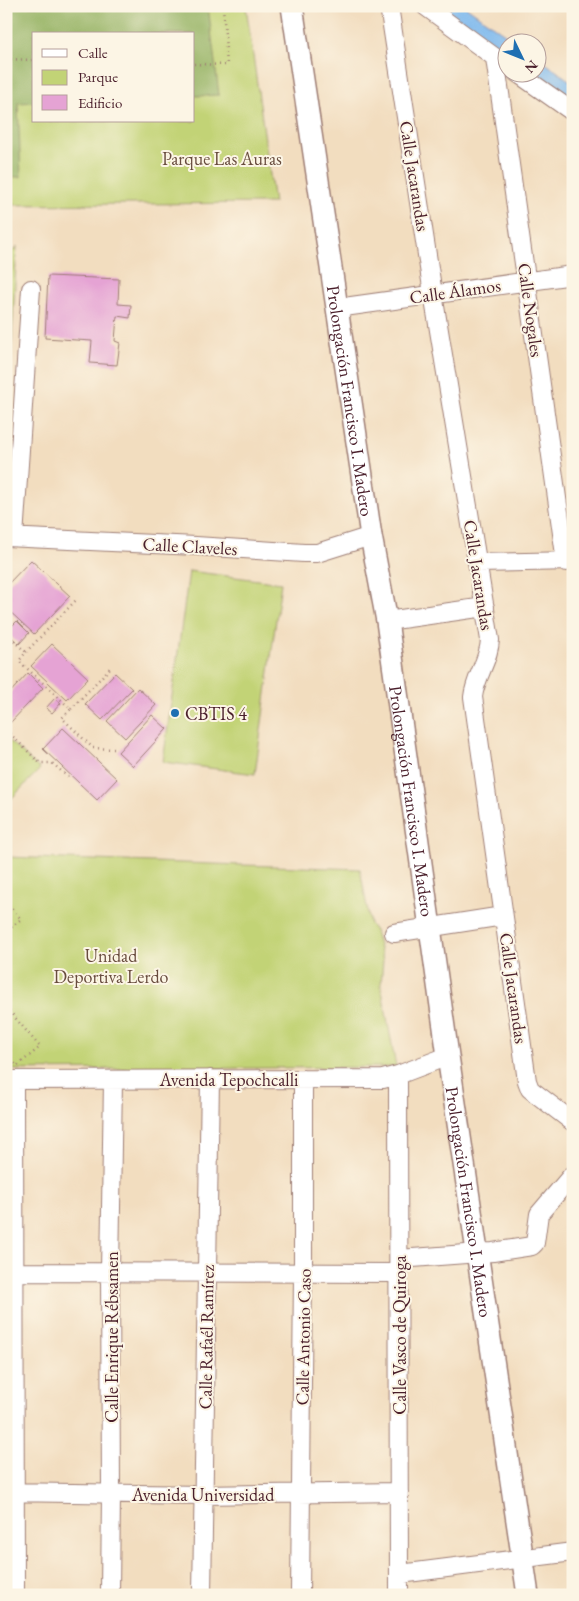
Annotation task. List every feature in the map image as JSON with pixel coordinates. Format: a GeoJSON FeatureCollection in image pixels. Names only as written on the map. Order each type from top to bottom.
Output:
{"type":"FeatureCollection","features":[{"type":"Feature","properties":{"kind":"main road","name":"Prolongación Francisco I. Madero"},"geometry":{"type":"LineString","coordinates":[[292,6],[371,536],[387,621],[448,1056],[528,1595]]}},
{"type":"Feature","properties":{"kind":"street","name":"Calle Jacarandas"},"geometry":{"type":"LineString","coordinates":[[389,6],[433,294],[490,640],[490,650],[477,680],[473,697],[527,1081],[530,1089],[573,1122]]}},
{"type":"Feature","properties":{"kind":"street"},"geometry":{"type":"LineString","coordinates":[[425,6],[496,58]]}},
{"type":"Feature","properties":{"kind":"street","name":"Calle Nogales"},"geometry":{"type":"LineString","coordinates":[[503,82],[526,281],[570,562]]}},
{"type":"Feature","properties":{"kind":"street"},"geometry":{"type":"LineString","coordinates":[[530,82],[573,112]]}},
{"type":"Feature","properties":{"kind":"street","name":"Calle Álamos"},"geometry":{"type":"LineString","coordinates":[[337,308],[573,275]]}},
{"type":"Feature","properties":{"kind":"street"},"geometry":{"type":"LineString","coordinates":[[10,537],[31,289]]}},
{"type":"Feature","properties":{"kind":"street","name":"Calle Claveles"},"geometry":{"type":"LineString","coordinates":[[10,537],[318,553],[371,536]]}},
{"type":"Feature","properties":{"kind":"street"},"geometry":{"type":"LineString","coordinates":[[477,564],[570,562]]}},
{"type":"Feature","properties":{"kind":"street"},"geometry":{"type":"LineString","coordinates":[[387,621],[484,607]]}},
{"type":"Feature","properties":{"kind":"street"},"geometry":{"type":"LineString","coordinates":[[394,933],[503,916]]}},
{"type":"Feature","properties":{"kind":"street","name":"Avenida Tepochcalli"},"geometry":{"type":"LineString","coordinates":[[10,1080],[383,1079],[448,1056]]}},
{"type":"Feature","properties":{"kind":"street","name":"Calle Vasco de Quiroga"},"geometry":{"type":"LineString","coordinates":[[398,1075],[399,1595]]}},
{"type":"Feature","properties":{"kind":"street","name":"Calle Rafaél Ramírez"},"geometry":{"type":"LineString","coordinates":[[202,1595],[210,1079]]}},
{"type":"Feature","properties":{"kind":"street","name":"Calle Antonio Caso"},"geometry":{"type":"LineString","coordinates":[[300,1595],[304,1272],[303,1079]]}},
{"type":"Feature","properties":{"kind":"street"},"geometry":{"type":"LineString","coordinates":[[10,1080],[10,1492],[15,1595]]}},
{"type":"Feature","properties":{"kind":"street","name":"Calle Enrique Rébsamen"},"geometry":{"type":"LineString","coordinates":[[110,1595],[110,1272],[113,1080]]}},
{"type":"Feature","properties":{"kind":"street"},"geometry":{"type":"LineString","coordinates":[[10,1272],[304,1272],[399,1266],[532,1246],[535,1243],[539,1214],[573,1174]]}},
{"type":"Feature","properties":{"kind":"street","name":"Avenida Universidad"},"geometry":{"type":"LineString","coordinates":[[10,1492],[203,1495],[399,1492]]}},
{"type":"Feature","properties":{"kind":"street"},"geometry":{"type":"LineString","coordinates":[[400,1574],[573,1552]]}},
{"type":"Feature","properties":{"kind":"path"},"geometry":{"type":"LineString","coordinates":[[195,64],[227,65],[223,6]]}},
{"type":"Feature","properties":{"kind":"path"},"geometry":{"type":"LineString","coordinates":[[6,59],[32,60]]}},
{"type":"Feature","properties":{"kind":"path"},"geometry":{"type":"LineString","coordinates":[[71,709],[19,661],[78,598]]}},
{"type":"Feature","properties":{"kind":"path"},"geometry":{"type":"LineString","coordinates":[[7,636],[26,652]]}},
{"type":"Feature","properties":{"kind":"path"},"geometry":{"type":"LineString","coordinates":[[111,667],[62,718],[93,748],[114,750]]}},
{"type":"Feature","properties":{"kind":"path"},"geometry":{"type":"LineString","coordinates":[[6,730],[40,763],[52,763],[68,777]]}},
{"type":"Feature","properties":{"kind":"path"},"geometry":{"type":"LineString","coordinates":[[6,901],[21,919],[6,932]]}},
{"type":"Feature","properties":{"kind":"path"},"geometry":{"type":"LineString","coordinates":[[6,1053],[17,1066],[40,1047],[7,1010]]}},
{"type":"Feature","properties":{"kind":"green space","name":"Parque Las Auras"},"geometry":{"type":"Polygon","coordinates":[[[6,6],[246,6],[274,203],[6,205],[6,6]]]}},
{"type":"Feature","properties":{"kind":"green space"},"geometry":{"type":"Polygon","coordinates":[[[6,6],[208,6],[219,95],[195,96],[195,32],[32,32],[32,102],[18,103],[21,177],[6,177],[6,6]]]}},
{"type":"Feature","properties":{"kind":"green space"},"geometry":{"type":"Polygon","coordinates":[[[17,246],[6,448],[6,257],[17,246]]]}},
{"type":"Feature","properties":{"kind":"green space"},"geometry":{"type":"Polygon","coordinates":[[[189,571],[281,583],[255,774],[163,762],[189,571]]]}},
{"type":"Feature","properties":{"kind":"green space"},"geometry":{"type":"Polygon","coordinates":[[[6,738],[40,769],[6,804],[6,738]]]}},
{"type":"Feature","properties":{"kind":"green space","name":"Unidad Deportiva Lerdo"},"geometry":{"type":"Polygon","coordinates":[[[6,857],[360,869],[370,924],[375,931],[383,960],[381,985],[396,1067],[6,1070],[6,857]]]}},
{"type":"Feature","properties":{"kind":"water"},"geometry":{"type":"Polygon","coordinates":[[[436,6],[465,6],[502,32],[496,32],[496,50],[436,6]]]}},
{"type":"Feature","properties":{"kind":"water"},"geometry":{"type":"Polygon","coordinates":[[[546,64],[573,83],[573,103],[542,82],[546,82],[546,64]]]}},
{"type":"Feature","properties":{"kind":"building"},"geometry":{"type":"Polygon","coordinates":[[[48,276],[119,279],[118,304],[131,305],[130,318],[117,316],[115,341],[120,343],[117,365],[90,363],[92,341],[45,338],[48,276]]]}},
{"type":"Feature","properties":{"kind":"building"},"geometry":{"type":"Polygon","coordinates":[[[31,560],[70,596],[34,634],[6,608],[6,586],[31,560]]]}},
{"type":"Feature","properties":{"kind":"building"},"geometry":{"type":"Polygon","coordinates":[[[17,621],[29,633],[19,644],[6,632],[17,621]]]}},
{"type":"Feature","properties":{"kind":"building"},"geometry":{"type":"Polygon","coordinates":[[[52,644],[88,678],[67,700],[31,666],[52,644]]]}},
{"type":"Feature","properties":{"kind":"building"},"geometry":{"type":"Polygon","coordinates":[[[28,673],[43,688],[10,723],[6,720],[6,697],[28,673]]]}},
{"type":"Feature","properties":{"kind":"building"},"geometry":{"type":"Polygon","coordinates":[[[115,673],[132,689],[102,720],[85,704],[115,673]]]}},
{"type":"Feature","properties":{"kind":"building"},"geometry":{"type":"Polygon","coordinates":[[[138,688],[156,705],[125,738],[107,721],[138,688]]]}},
{"type":"Feature","properties":{"kind":"building"},"geometry":{"type":"Polygon","coordinates":[[[55,698],[61,703],[52,713],[46,708],[55,698]]]}},
{"type":"Feature","properties":{"kind":"building"},"geometry":{"type":"Polygon","coordinates":[[[152,715],[167,729],[133,766],[118,752],[152,715]]]}},
{"type":"Feature","properties":{"kind":"building"},"geometry":{"type":"Polygon","coordinates":[[[63,728],[117,779],[97,800],[43,749],[63,728]]]}},
{"type":"Feature","properties":{"kind":"place","name":"CBTIS 4"},"geometry":{"type":"Point","coordinates":[175,713]}}]}
